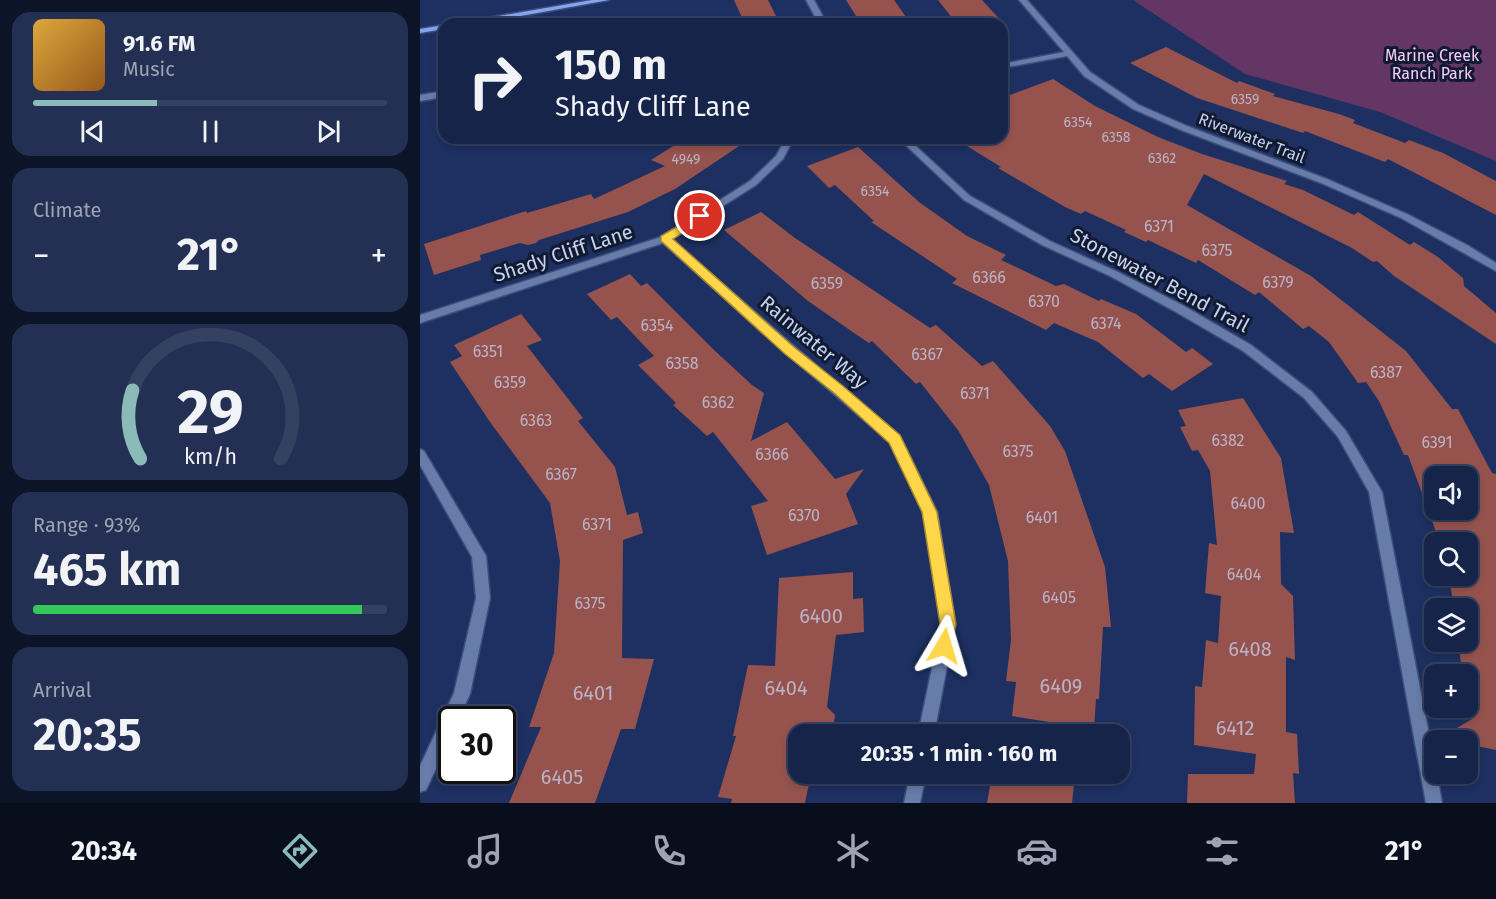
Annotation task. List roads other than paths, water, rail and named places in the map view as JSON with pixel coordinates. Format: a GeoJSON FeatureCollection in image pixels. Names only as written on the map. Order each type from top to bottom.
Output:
{"type":"FeatureCollection","features":[{"type":"Feature","properties":{"kind":"main road"},"geometry":{"type":"LineString","coordinates":[[516,18],[605,0]]}},
{"type":"Feature","properties":{"kind":"main road"},"geometry":{"type":"LineString","coordinates":[[420,31],[438,28]]}},
{"type":"Feature","properties":{"kind":"street"},"geometry":{"type":"LineString","coordinates":[[810,0],[820,18]]}},
{"type":"Feature","properties":{"kind":"street","name":"Riverwater Trail"},"geometry":{"type":"LineString","coordinates":[[1023,0],[1087,74],[1136,107],[1184,128],[1324,181],[1404,216],[1463,247],[1496,268]]}},
{"type":"Feature","properties":{"kind":"street"},"geometry":{"type":"LineString","coordinates":[[1008,65],[1070,53]]}},
{"type":"Feature","properties":{"kind":"street"},"geometry":{"type":"LineString","coordinates":[[420,98],[438,95]]}},
{"type":"Feature","properties":{"kind":"street","name":"Shady Cliff Lane"},"geometry":{"type":"LineString","coordinates":[[420,319],[665,239],[753,183],[780,157],[787,144]]}},
{"type":"Feature","properties":{"kind":"street","name":"Stonewater Bend Trail"},"geometry":{"type":"LineString","coordinates":[[908,144],[967,198],[1046,243],[1114,274],[1180,309],[1247,348],[1308,395],[1342,434],[1375,492],[1434,803]]}},
{"type":"Feature","properties":{"kind":"street","name":"Rainwater Way"},"geometry":{"type":"LineString","coordinates":[[665,239],[895,439],[930,512],[948,624],[928,724]]}},
{"type":"Feature","properties":{"kind":"street"},"geometry":{"type":"LineString","coordinates":[[420,454],[479,556],[483,598],[462,694],[420,784]]}},
{"type":"Feature","properties":{"kind":"street"},"geometry":{"type":"LineString","coordinates":[[912,803],[916,784]]}},
{"type":"Feature","properties":{"kind":"park label","name":"Marine Creek Ranch Park"},"geometry":{"type":"Point","coordinates":[1432,64]}}]}
